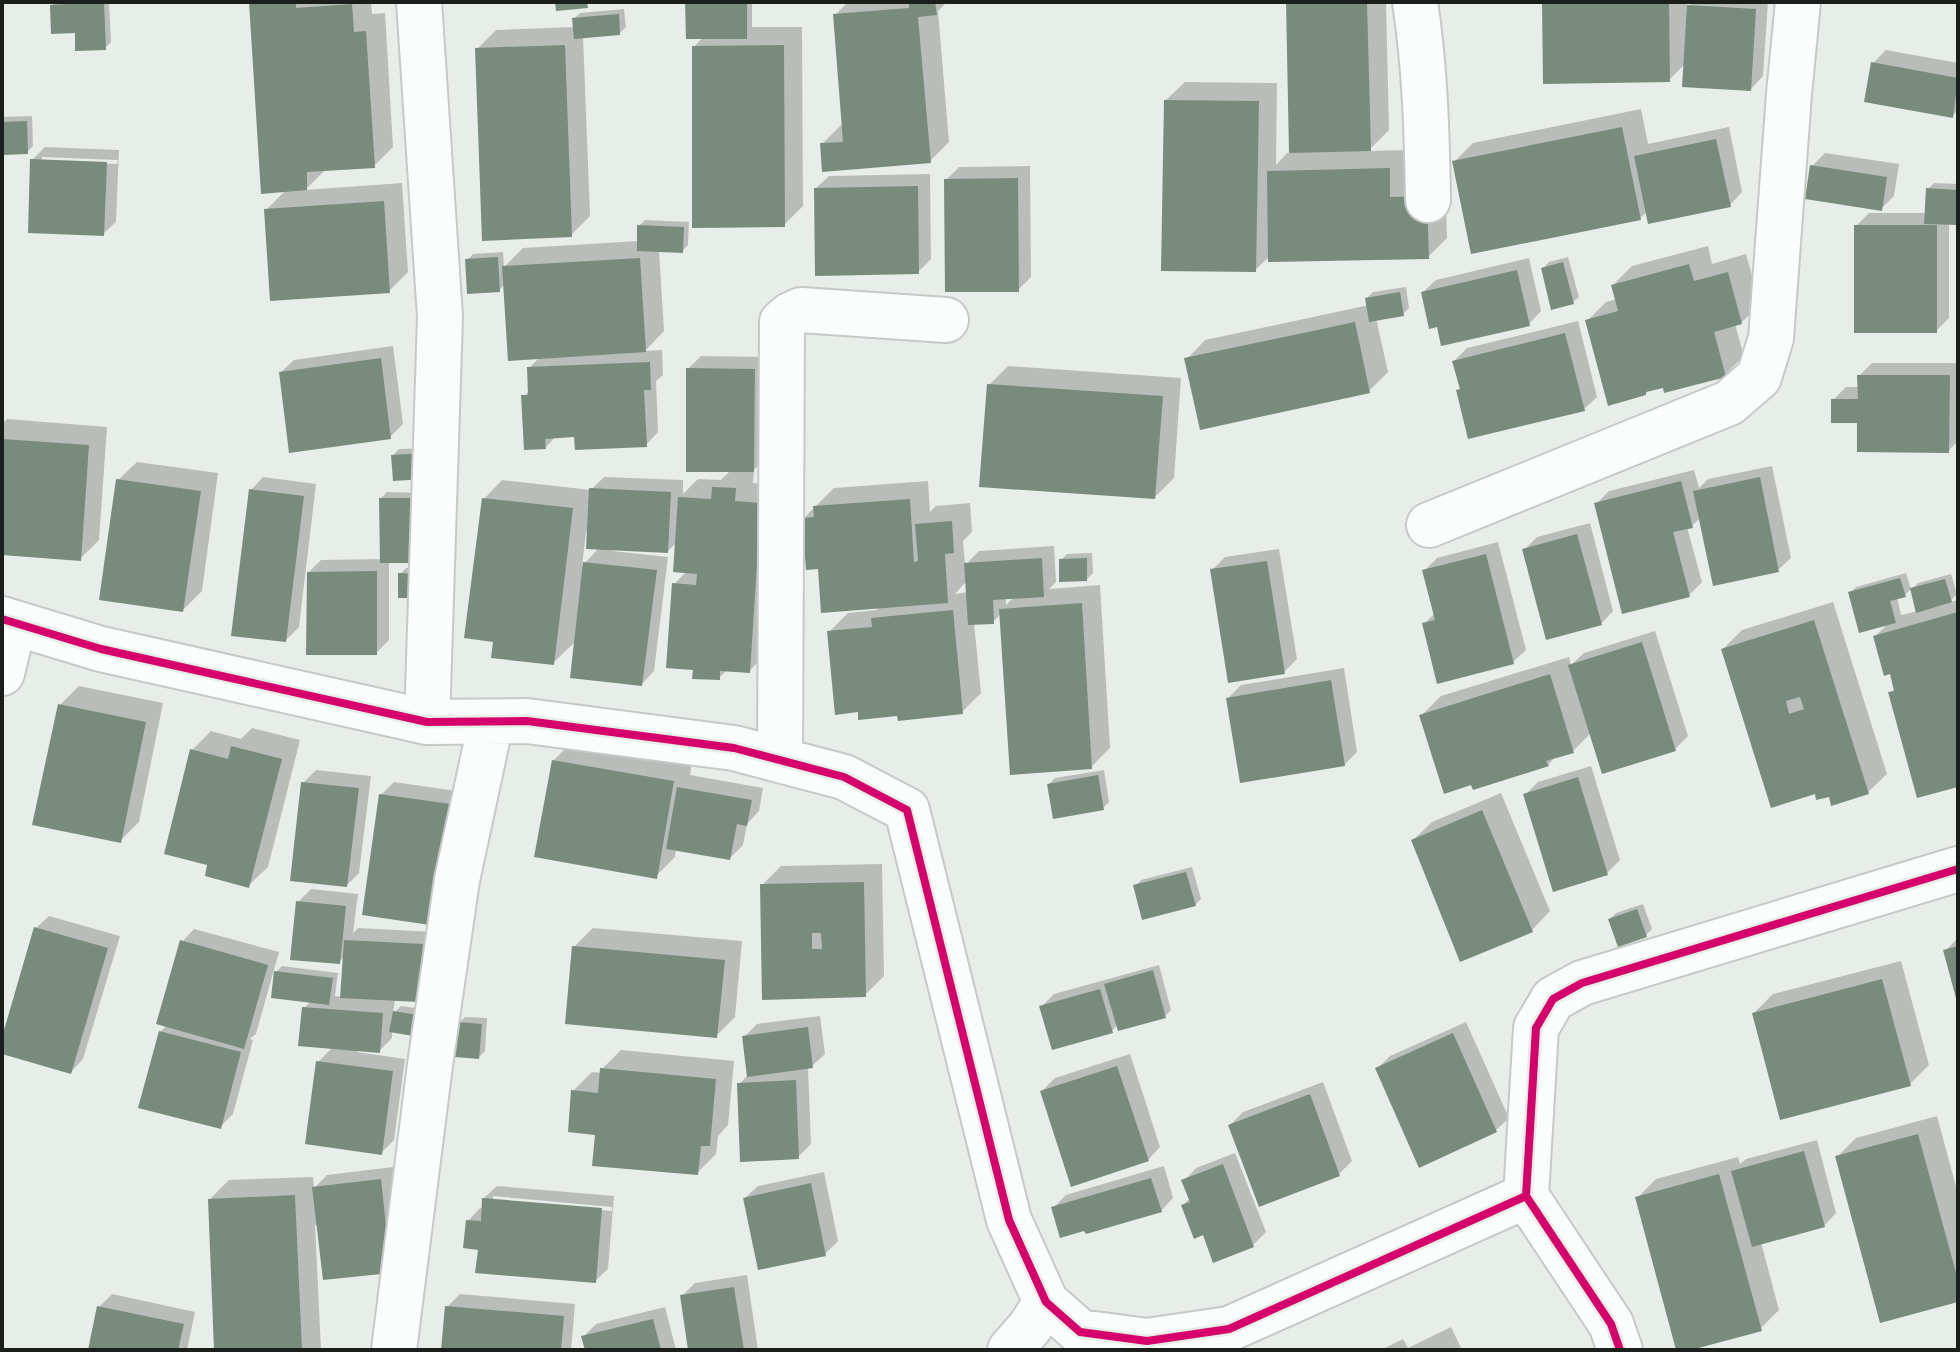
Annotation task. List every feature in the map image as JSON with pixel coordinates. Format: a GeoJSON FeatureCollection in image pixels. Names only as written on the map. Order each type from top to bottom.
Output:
{"type":"FeatureCollection","features":[{"type":"Feature","properties":{"kind":"street"},"geometry":{"type":"LineString","coordinates":[[419,2],[440,317],[427,722]]}},
{"type":"Feature","properties":{"kind":"street"},"geometry":{"type":"LineString","coordinates":[[1415,2],[1428,145],[1428,200]]}},
{"type":"Feature","properties":{"kind":"street"},"geometry":{"type":"LineString","coordinates":[[1429,525],[1729,403],[1759,377],[1771,338],[1798,2]]}},
{"type":"Feature","properties":{"kind":"street"},"geometry":{"type":"LineString","coordinates":[[780,760],[782,322],[801,310],[946,320]]}},
{"type":"Feature","properties":{"kind":"street"},"geometry":{"type":"LineString","coordinates":[[2,673],[8,621],[101,649],[427,722],[527,721],[719,746],[844,777],[907,810],[1009,1220],[1046,1302],[1080,1332],[1147,1341],[1229,1329],[1526,1196]]}},
{"type":"Feature","properties":{"kind":"street"},"geometry":{"type":"LineString","coordinates":[[394,1350],[457,880],[491,722]]}},
{"type":"Feature","properties":{"kind":"street"},"geometry":{"type":"LineString","coordinates":[[1620,1350],[1611,1324],[1526,1196],[1536,1028],[1553,999],[1582,983],[1958,869]]}},
{"type":"Feature","properties":{"kind":"street"},"geometry":{"type":"LineString","coordinates":[[1010,1350],[1046,1302]]}},
{"type":"Feature","properties":{"kind":"building"},"geometry":{"type":"Polygon","coordinates":[[[104,2],[106,50],[75,51],[75,33],[51,34],[50,5],[104,2]]]}},
{"type":"Feature","properties":{"kind":"building"},"geometry":{"type":"Polygon","coordinates":[[[249,2],[296,2],[296,8],[352,4],[354,32],[366,31],[375,168],[307,172],[307,190],[261,194],[249,2]]]}},
{"type":"Feature","properties":{"kind":"building"},"geometry":{"type":"Polygon","coordinates":[[[555,2],[587,2],[588,8],[556,11],[555,2]]]}},
{"type":"Feature","properties":{"kind":"building"},"geometry":{"type":"Polygon","coordinates":[[[685,2],[747,2],[747,39],[686,39],[685,2]]]}},
{"type":"Feature","properties":{"kind":"building"},"geometry":{"type":"Polygon","coordinates":[[[909,2],[935,2],[937,15],[918,17],[931,163],[822,172],[820,143],[843,142],[833,14],[909,8],[909,2]]]}},
{"type":"Feature","properties":{"kind":"building"},"geometry":{"type":"Polygon","coordinates":[[[1286,2],[1367,2],[1371,151],[1289,153],[1286,2]]]}},
{"type":"Feature","properties":{"kind":"building"},"geometry":{"type":"Polygon","coordinates":[[[1542,2],[1669,2],[1670,82],[1543,84],[1542,2]]]}},
{"type":"Feature","properties":{"kind":"building"},"geometry":{"type":"Polygon","coordinates":[[[1687,5],[1756,9],[1751,91],[1682,87],[1687,5]]]}},
{"type":"Feature","properties":{"kind":"building"},"geometry":{"type":"Polygon","coordinates":[[[619,14],[620,35],[574,39],[572,18],[619,14]]]}},
{"type":"Feature","properties":{"kind":"building"},"geometry":{"type":"Polygon","coordinates":[[[565,45],[572,237],[482,241],[475,48],[565,45]]]}},
{"type":"Feature","properties":{"kind":"building"},"geometry":{"type":"Polygon","coordinates":[[[784,45],[785,227],[692,228],[692,46],[784,45]]]}},
{"type":"Feature","properties":{"kind":"building"},"geometry":{"type":"Polygon","coordinates":[[[1871,62],[1958,78],[1953,118],[1864,102],[1871,62]]]}},
{"type":"Feature","properties":{"kind":"building"},"geometry":{"type":"Polygon","coordinates":[[[1164,100],[1259,101],[1256,272],[1161,271],[1164,100]]]}},
{"type":"Feature","properties":{"kind":"building"},"geometry":{"type":"Polygon","coordinates":[[[27,121],[28,154],[2,155],[2,122],[27,121]]]}},
{"type":"Feature","properties":{"kind":"building"},"geometry":{"type":"Polygon","coordinates":[[[1622,127],[1641,220],[1471,254],[1452,161],[1622,127]]]}},
{"type":"Feature","properties":{"kind":"building"},"geometry":{"type":"Polygon","coordinates":[[[1716,139],[1731,207],[1648,224],[1634,156],[1716,139]]]}},
{"type":"Feature","properties":{"kind":"building"},"geometry":{"type":"Polygon","coordinates":[[[30,159],[107,162],[104,236],[28,233],[30,159]]]}},
{"type":"Feature","properties":{"kind":"building"},"geometry":{"type":"Polygon","coordinates":[[[1810,165],[1887,177],[1882,211],[1805,199],[1810,165]]]}},
{"type":"Feature","properties":{"kind":"building"},"geometry":{"type":"Polygon","coordinates":[[[1390,168],[1390,197],[1427,196],[1429,259],[1268,262],[1267,171],[1390,168]]]}},
{"type":"Feature","properties":{"kind":"building"},"geometry":{"type":"Polygon","coordinates":[[[1018,178],[1019,292],[945,292],[944,179],[1018,178]]]}},
{"type":"Feature","properties":{"kind":"building"},"geometry":{"type":"Polygon","coordinates":[[[918,186],[919,274],[815,276],[814,188],[918,186]]]}},
{"type":"Feature","properties":{"kind":"building"},"geometry":{"type":"Polygon","coordinates":[[[1926,188],[1958,190],[1958,225],[1924,224],[1926,188]]]}},
{"type":"Feature","properties":{"kind":"building"},"geometry":{"type":"Polygon","coordinates":[[[384,201],[390,293],[270,301],[264,209],[384,201]]]}},
{"type":"Feature","properties":{"kind":"building"},"geometry":{"type":"Polygon","coordinates":[[[637,225],[684,227],[683,253],[637,251],[637,225]]]}},
{"type":"Feature","properties":{"kind":"building"},"geometry":{"type":"Polygon","coordinates":[[[1854,225],[1937,225],[1937,333],[1854,333],[1854,225]]]}},
{"type":"Feature","properties":{"kind":"building"},"geometry":{"type":"Polygon","coordinates":[[[498,257],[500,292],[467,294],[465,259],[498,257]]]}},
{"type":"Feature","properties":{"kind":"building"},"geometry":{"type":"Polygon","coordinates":[[[640,258],[646,352],[508,361],[502,266],[640,258]]]}},
{"type":"Feature","properties":{"kind":"building"},"geometry":{"type":"Polygon","coordinates":[[[1563,262],[1574,304],[1551,310],[1541,268],[1563,262]]]}},
{"type":"Feature","properties":{"kind":"building"},"geometry":{"type":"Polygon","coordinates":[[[1689,264],[1694,281],[1728,272],[1742,324],[1714,332],[1726,377],[1664,393],[1663,388],[1646,392],[1646,395],[1608,406],[1585,320],[1618,311],[1611,285],[1689,264]]]}},
{"type":"Feature","properties":{"kind":"building"},"geometry":{"type":"Polygon","coordinates":[[[1517,270],[1530,326],[1441,346],[1437,327],[1429,329],[1421,292],[1517,270]]]}},
{"type":"Feature","properties":{"kind":"building"},"geometry":{"type":"Polygon","coordinates":[[[1400,292],[1404,316],[1369,322],[1365,298],[1400,292]]]}},
{"type":"Feature","properties":{"kind":"building"},"geometry":{"type":"Polygon","coordinates":[[[1355,322],[1370,393],[1200,430],[1184,358],[1355,322]]]}},
{"type":"Feature","properties":{"kind":"building"},"geometry":{"type":"Polygon","coordinates":[[[1565,333],[1585,411],[1468,439],[1452,361],[1565,333]]]}},
{"type":"Feature","properties":{"kind":"building"},"geometry":{"type":"Polygon","coordinates":[[[381,358],[391,439],[289,453],[279,372],[381,358]]]}},
{"type":"Feature","properties":{"kind":"building"},"geometry":{"type":"Polygon","coordinates":[[[650,362],[651,390],[644,390],[647,447],[575,450],[574,437],[545,439],[546,449],[524,450],[521,395],[528,395],[527,367],[650,362]]]}},
{"type":"Feature","properties":{"kind":"building"},"geometry":{"type":"Polygon","coordinates":[[[686,368],[755,369],[754,472],[686,472],[686,368]]]}},
{"type":"Feature","properties":{"kind":"building"},"geometry":{"type":"Polygon","coordinates":[[[1857,375],[1950,375],[1949,453],[1857,452],[1857,423],[1831,423],[1831,399],[1858,399],[1857,375]]]}},
{"type":"Feature","properties":{"kind":"building"},"geometry":{"type":"Polygon","coordinates":[[[987,384],[1163,396],[1155,499],[979,487],[987,384]]]}},
{"type":"Feature","properties":{"kind":"building"},"geometry":{"type":"Polygon","coordinates":[[[2,439],[89,445],[81,561],[2,555],[2,439]]]}},
{"type":"Feature","properties":{"kind":"building"},"geometry":{"type":"Polygon","coordinates":[[[425,453],[426,479],[393,481],[391,455],[425,453]]]}},
{"type":"Feature","properties":{"kind":"building"},"geometry":{"type":"Polygon","coordinates":[[[1760,477],[1779,572],[1713,586],[1693,491],[1760,477]]]}},
{"type":"Feature","properties":{"kind":"building"},"geometry":{"type":"Polygon","coordinates":[[[116,479],[201,491],[183,612],[99,600],[116,479]]]}},
{"type":"Feature","properties":{"kind":"building"},"geometry":{"type":"Polygon","coordinates":[[[1681,481],[1693,528],[1673,532],[1690,597],[1622,614],[1594,503],[1681,481]]]}},
{"type":"Feature","properties":{"kind":"building"},"geometry":{"type":"Polygon","coordinates":[[[712,487],[736,488],[735,501],[761,503],[750,673],[720,671],[720,680],[692,679],[693,670],[666,668],[672,583],[696,585],[697,574],[673,572],[678,497],[711,499],[712,487]]]}},
{"type":"Feature","properties":{"kind":"building"},"geometry":{"type":"Polygon","coordinates":[[[589,488],[671,492],[668,553],[586,549],[589,488]]]}},
{"type":"Feature","properties":{"kind":"building"},"geometry":{"type":"Polygon","coordinates":[[[249,489],[304,496],[286,642],[231,636],[249,489]]]}},
{"type":"Feature","properties":{"kind":"building"},"geometry":{"type":"Polygon","coordinates":[[[379,498],[418,498],[418,563],[380,563],[379,498]]]}},
{"type":"Feature","properties":{"kind":"building"},"geometry":{"type":"Polygon","coordinates":[[[482,498],[573,508],[554,665],[491,658],[493,642],[464,638],[482,498]]]}},
{"type":"Feature","properties":{"kind":"building"},"geometry":{"type":"Polygon","coordinates":[[[910,499],[914,562],[918,561],[915,524],[952,521],[954,553],[945,554],[948,603],[821,613],[818,569],[806,570],[802,518],[814,517],[813,506],[910,499]]]}},
{"type":"Feature","properties":{"kind":"building"},"geometry":{"type":"Polygon","coordinates":[[[1577,534],[1602,625],[1546,640],[1522,549],[1577,534]]]}},
{"type":"Feature","properties":{"kind":"building"},"geometry":{"type":"Polygon","coordinates":[[[1486,554],[1514,664],[1437,684],[1422,623],[1435,620],[1422,570],[1486,554]]]}},
{"type":"Feature","properties":{"kind":"building"},"geometry":{"type":"Polygon","coordinates":[[[1042,558],[1044,597],[993,600],[994,624],[968,625],[964,563],[1042,558]]]}},
{"type":"Feature","properties":{"kind":"building"},"geometry":{"type":"Polygon","coordinates":[[[1087,558],[1087,581],[1059,582],[1059,559],[1087,558]]]}},
{"type":"Feature","properties":{"kind":"building"},"geometry":{"type":"Polygon","coordinates":[[[1267,561],[1285,674],[1228,683],[1210,569],[1267,561]]]}},
{"type":"Feature","properties":{"kind":"building"},"geometry":{"type":"Polygon","coordinates":[[[583,562],[657,570],[642,686],[570,678],[583,562]]]}},
{"type":"Feature","properties":{"kind":"building"},"geometry":{"type":"Polygon","coordinates":[[[377,571],[377,655],[306,655],[307,572],[377,571]]]}},
{"type":"Feature","properties":{"kind":"building"},"geometry":{"type":"Polygon","coordinates":[[[398,573],[421,574],[421,598],[398,598],[398,573]]]}},
{"type":"Feature","properties":{"kind":"building"},"geometry":{"type":"Polygon","coordinates":[[[1900,578],[1906,597],[1890,601],[1896,623],[1859,633],[1848,592],[1900,578]]]}},
{"type":"Feature","properties":{"kind":"building"},"geometry":{"type":"Polygon","coordinates":[[[1945,579],[1952,602],[1916,613],[1910,588],[1945,579]]]}},
{"type":"Feature","properties":{"kind":"building"},"geometry":{"type":"Polygon","coordinates":[[[1082,603],[1092,769],[1010,775],[999,609],[1082,603]]]}},
{"type":"Feature","properties":{"kind":"building"},"geometry":{"type":"Polygon","coordinates":[[[953,610],[963,714],[898,721],[897,716],[858,720],[858,712],[835,715],[827,631],[872,627],[871,618],[953,610]]]}},
{"type":"Feature","properties":{"kind":"building"},"geometry":{"type":"Polygon","coordinates":[[[1958,612],[1958,787],[1917,798],[1888,692],[1894,691],[1890,674],[1884,676],[1873,636],[1958,612]]]}},
{"type":"Feature","properties":{"kind":"building"},"geometry":{"type":"Polygon","coordinates":[[[1814,620],[1869,794],[1831,806],[1829,797],[1816,800],[1815,794],[1771,808],[1721,649],[1814,620]],[[1800,697],[1786,701],[1789,714],[1804,709],[1800,697]]]}},
{"type":"Feature","properties":{"kind":"building"},"geometry":{"type":"Polygon","coordinates":[[[1642,642],[1676,751],[1602,774],[1568,665],[1642,642]]]}},
{"type":"Feature","properties":{"kind":"building"},"geometry":{"type":"Polygon","coordinates":[[[1550,674],[1574,753],[1546,761],[1549,766],[1473,790],[1471,785],[1444,794],[1419,715],[1550,674]]]}},
{"type":"Feature","properties":{"kind":"building"},"geometry":{"type":"Polygon","coordinates":[[[1331,680],[1345,766],[1240,783],[1226,698],[1331,680]]]}},
{"type":"Feature","properties":{"kind":"building"},"geometry":{"type":"Polygon","coordinates":[[[58,704],[146,722],[121,843],[32,825],[58,704]]]}},
{"type":"Feature","properties":{"kind":"building"},"geometry":{"type":"Polygon","coordinates":[[[231,746],[282,759],[249,888],[205,876],[207,865],[164,854],[190,749],[228,759],[231,746]]]}},
{"type":"Feature","properties":{"kind":"building"},"geometry":{"type":"Polygon","coordinates":[[[552,760],[674,781],[657,879],[534,857],[552,760]]]}},
{"type":"Feature","properties":{"kind":"building"},"geometry":{"type":"Polygon","coordinates":[[[1098,775],[1104,810],[1053,819],[1047,784],[1098,775]]]}},
{"type":"Feature","properties":{"kind":"building"},"geometry":{"type":"Polygon","coordinates":[[[1578,777],[1608,875],[1553,892],[1523,794],[1578,777]]]}},
{"type":"Feature","properties":{"kind":"building"},"geometry":{"type":"Polygon","coordinates":[[[301,782],[359,788],[347,887],[290,881],[301,782]]]}},
{"type":"Feature","properties":{"kind":"building"},"geometry":{"type":"Polygon","coordinates":[[[677,787],[752,800],[747,826],[737,824],[730,860],[666,849],[677,787]]]}},
{"type":"Feature","properties":{"kind":"building"},"geometry":{"type":"Polygon","coordinates":[[[379,794],[458,805],[430,925],[362,915],[379,794]]]}},
{"type":"Feature","properties":{"kind":"building"},"geometry":{"type":"Polygon","coordinates":[[[1482,810],[1533,932],[1460,962],[1411,840],[1482,810]]]}},
{"type":"Feature","properties":{"kind":"building"},"geometry":{"type":"Polygon","coordinates":[[[1186,872],[1196,906],[1142,920],[1133,885],[1186,872]]]}},
{"type":"Feature","properties":{"kind":"building"},"geometry":{"type":"Polygon","coordinates":[[[864,882],[866,997],[762,1000],[760,884],[864,882]],[[812,933],[812,949],[822,949],[821,933],[812,933]]]}},
{"type":"Feature","properties":{"kind":"building"},"geometry":{"type":"Polygon","coordinates":[[[296,901],[346,906],[340,964],[290,960],[296,901]]]}},
{"type":"Feature","properties":{"kind":"building"},"geometry":{"type":"Polygon","coordinates":[[[1637,909],[1647,937],[1618,947],[1608,919],[1637,909]]]}},
{"type":"Feature","properties":{"kind":"building"},"geometry":{"type":"Polygon","coordinates":[[[34,927],[108,948],[71,1074],[2,1054],[2,1037],[34,927]]]}},
{"type":"Feature","properties":{"kind":"building"},"geometry":{"type":"Polygon","coordinates":[[[180,940],[268,965],[244,1049],[156,1024],[180,940]]]}},
{"type":"Feature","properties":{"kind":"building"},"geometry":{"type":"Polygon","coordinates":[[[344,940],[423,944],[419,1002],[340,998],[344,940]]]}},
{"type":"Feature","properties":{"kind":"building"},"geometry":{"type":"Polygon","coordinates":[[[572,946],[725,960],[717,1038],[565,1024],[572,946]]]}},
{"type":"Feature","properties":{"kind":"building"},"geometry":{"type":"Polygon","coordinates":[[[1958,946],[1958,1002],[1957,1002],[1943,950],[1958,946]]]}},
{"type":"Feature","properties":{"kind":"building"},"geometry":{"type":"Polygon","coordinates":[[[1153,970],[1166,1018],[1118,1031],[1104,984],[1153,970]]]}},
{"type":"Feature","properties":{"kind":"building"},"geometry":{"type":"Polygon","coordinates":[[[274,971],[333,978],[329,1005],[271,998],[274,971]]]}},
{"type":"Feature","properties":{"kind":"building"},"geometry":{"type":"Polygon","coordinates":[[[1882,979],[1911,1086],[1780,1120],[1752,1013],[1882,979]]]}},
{"type":"Feature","properties":{"kind":"building"},"geometry":{"type":"Polygon","coordinates":[[[1100,989],[1113,1033],[1052,1050],[1039,1006],[1100,989]]]}},
{"type":"Feature","properties":{"kind":"building"},"geometry":{"type":"Polygon","coordinates":[[[302,1007],[383,1013],[380,1053],[298,1046],[302,1007]]]}},
{"type":"Feature","properties":{"kind":"building"},"geometry":{"type":"Polygon","coordinates":[[[393,1011],[424,1016],[420,1037],[389,1032],[393,1011]]]}},
{"type":"Feature","properties":{"kind":"building"},"geometry":{"type":"Polygon","coordinates":[[[457,1022],[482,1024],[479,1059],[455,1057],[457,1022]]]}},
{"type":"Feature","properties":{"kind":"building"},"geometry":{"type":"Polygon","coordinates":[[[808,1027],[813,1068],[747,1077],[742,1036],[808,1027]]]}},
{"type":"Feature","properties":{"kind":"building"},"geometry":{"type":"Polygon","coordinates":[[[159,1031],[241,1052],[221,1129],[138,1108],[159,1031]]]}},
{"type":"Feature","properties":{"kind":"building"},"geometry":{"type":"Polygon","coordinates":[[[1453,1033],[1497,1132],[1419,1168],[1375,1068],[1453,1033]]]}},
{"type":"Feature","properties":{"kind":"building"},"geometry":{"type":"Polygon","coordinates":[[[316,1061],[393,1071],[382,1155],[305,1144],[316,1061]]]}},
{"type":"Feature","properties":{"kind":"building"},"geometry":{"type":"Polygon","coordinates":[[[1117,1066],[1149,1161],[1071,1187],[1040,1091],[1117,1066]]]}},
{"type":"Feature","properties":{"kind":"building"},"geometry":{"type":"Polygon","coordinates":[[[600,1068],[716,1079],[710,1146],[701,1146],[698,1175],[592,1166],[595,1135],[568,1132],[571,1090],[598,1093],[600,1068]]]}},
{"type":"Feature","properties":{"kind":"building"},"geometry":{"type":"Polygon","coordinates":[[[796,1080],[799,1159],[740,1162],[737,1083],[796,1080]]]}},
{"type":"Feature","properties":{"kind":"building"},"geometry":{"type":"Polygon","coordinates":[[[1310,1094],[1340,1176],[1259,1207],[1228,1125],[1310,1094]]]}},
{"type":"Feature","properties":{"kind":"building"},"geometry":{"type":"Polygon","coordinates":[[[1918,1134],[1958,1280],[1958,1302],[1880,1323],[1835,1156],[1918,1134]]]}},
{"type":"Feature","properties":{"kind":"building"},"geometry":{"type":"Polygon","coordinates":[[[1804,1151],[1825,1227],[1752,1247],[1731,1171],[1804,1151]]]}},
{"type":"Feature","properties":{"kind":"building"},"geometry":{"type":"Polygon","coordinates":[[[1223,1164],[1254,1247],[1213,1263],[1203,1235],[1194,1239],[1181,1205],[1190,1202],[1181,1180],[1223,1164]]]}},
{"type":"Feature","properties":{"kind":"building"},"geometry":{"type":"Polygon","coordinates":[[[1719,1174],[1762,1331],[1691,1350],[1676,1350],[1635,1197],[1719,1174]]]}},
{"type":"Feature","properties":{"kind":"building"},"geometry":{"type":"Polygon","coordinates":[[[1151,1178],[1162,1212],[1086,1234],[1084,1231],[1060,1238],[1051,1207],[1151,1178]]]}},
{"type":"Feature","properties":{"kind":"building"},"geometry":{"type":"Polygon","coordinates":[[[381,1179],[391,1273],[323,1280],[312,1187],[381,1179]]]}},
{"type":"Feature","properties":{"kind":"building"},"geometry":{"type":"Polygon","coordinates":[[[811,1183],[826,1256],[758,1270],[743,1198],[811,1183]]]}},
{"type":"Feature","properties":{"kind":"building"},"geometry":{"type":"Polygon","coordinates":[[[295,1195],[302,1350],[214,1350],[208,1199],[295,1195]]]}},
{"type":"Feature","properties":{"kind":"building"},"geometry":{"type":"Polygon","coordinates":[[[482,1198],[602,1208],[596,1283],[475,1273],[478,1250],[463,1248],[466,1220],[481,1221],[482,1198]]]}},
{"type":"Feature","properties":{"kind":"building"},"geometry":{"type":"Polygon","coordinates":[[[734,1287],[744,1350],[688,1350],[680,1295],[734,1287]]]}},
{"type":"Feature","properties":{"kind":"building"},"geometry":{"type":"Polygon","coordinates":[[[97,1306],[184,1324],[178,1350],[88,1350],[97,1306]]]}},
{"type":"Feature","properties":{"kind":"building"},"geometry":{"type":"Polygon","coordinates":[[[445,1306],[564,1316],[561,1350],[441,1350],[445,1306]]]}},
{"type":"Feature","properties":{"kind":"building"},"geometry":{"type":"Polygon","coordinates":[[[653,1319],[661,1350],[585,1350],[581,1336],[653,1319]]]}},
{"type":"Feature","properties":{"kind":"cycle path"},"geometry":{"type":"LineString","coordinates":[[2,619],[101,649],[427,722],[527,721],[734,748],[844,777],[907,810],[1009,1220],[1046,1302],[1080,1332],[1147,1341],[1229,1329],[1526,1196]]}},
{"type":"Feature","properties":{"kind":"cycle path"},"geometry":{"type":"LineString","coordinates":[[1620,1350],[1611,1324],[1526,1196],[1536,1028],[1553,999],[1582,983],[1958,869]]}}]}
